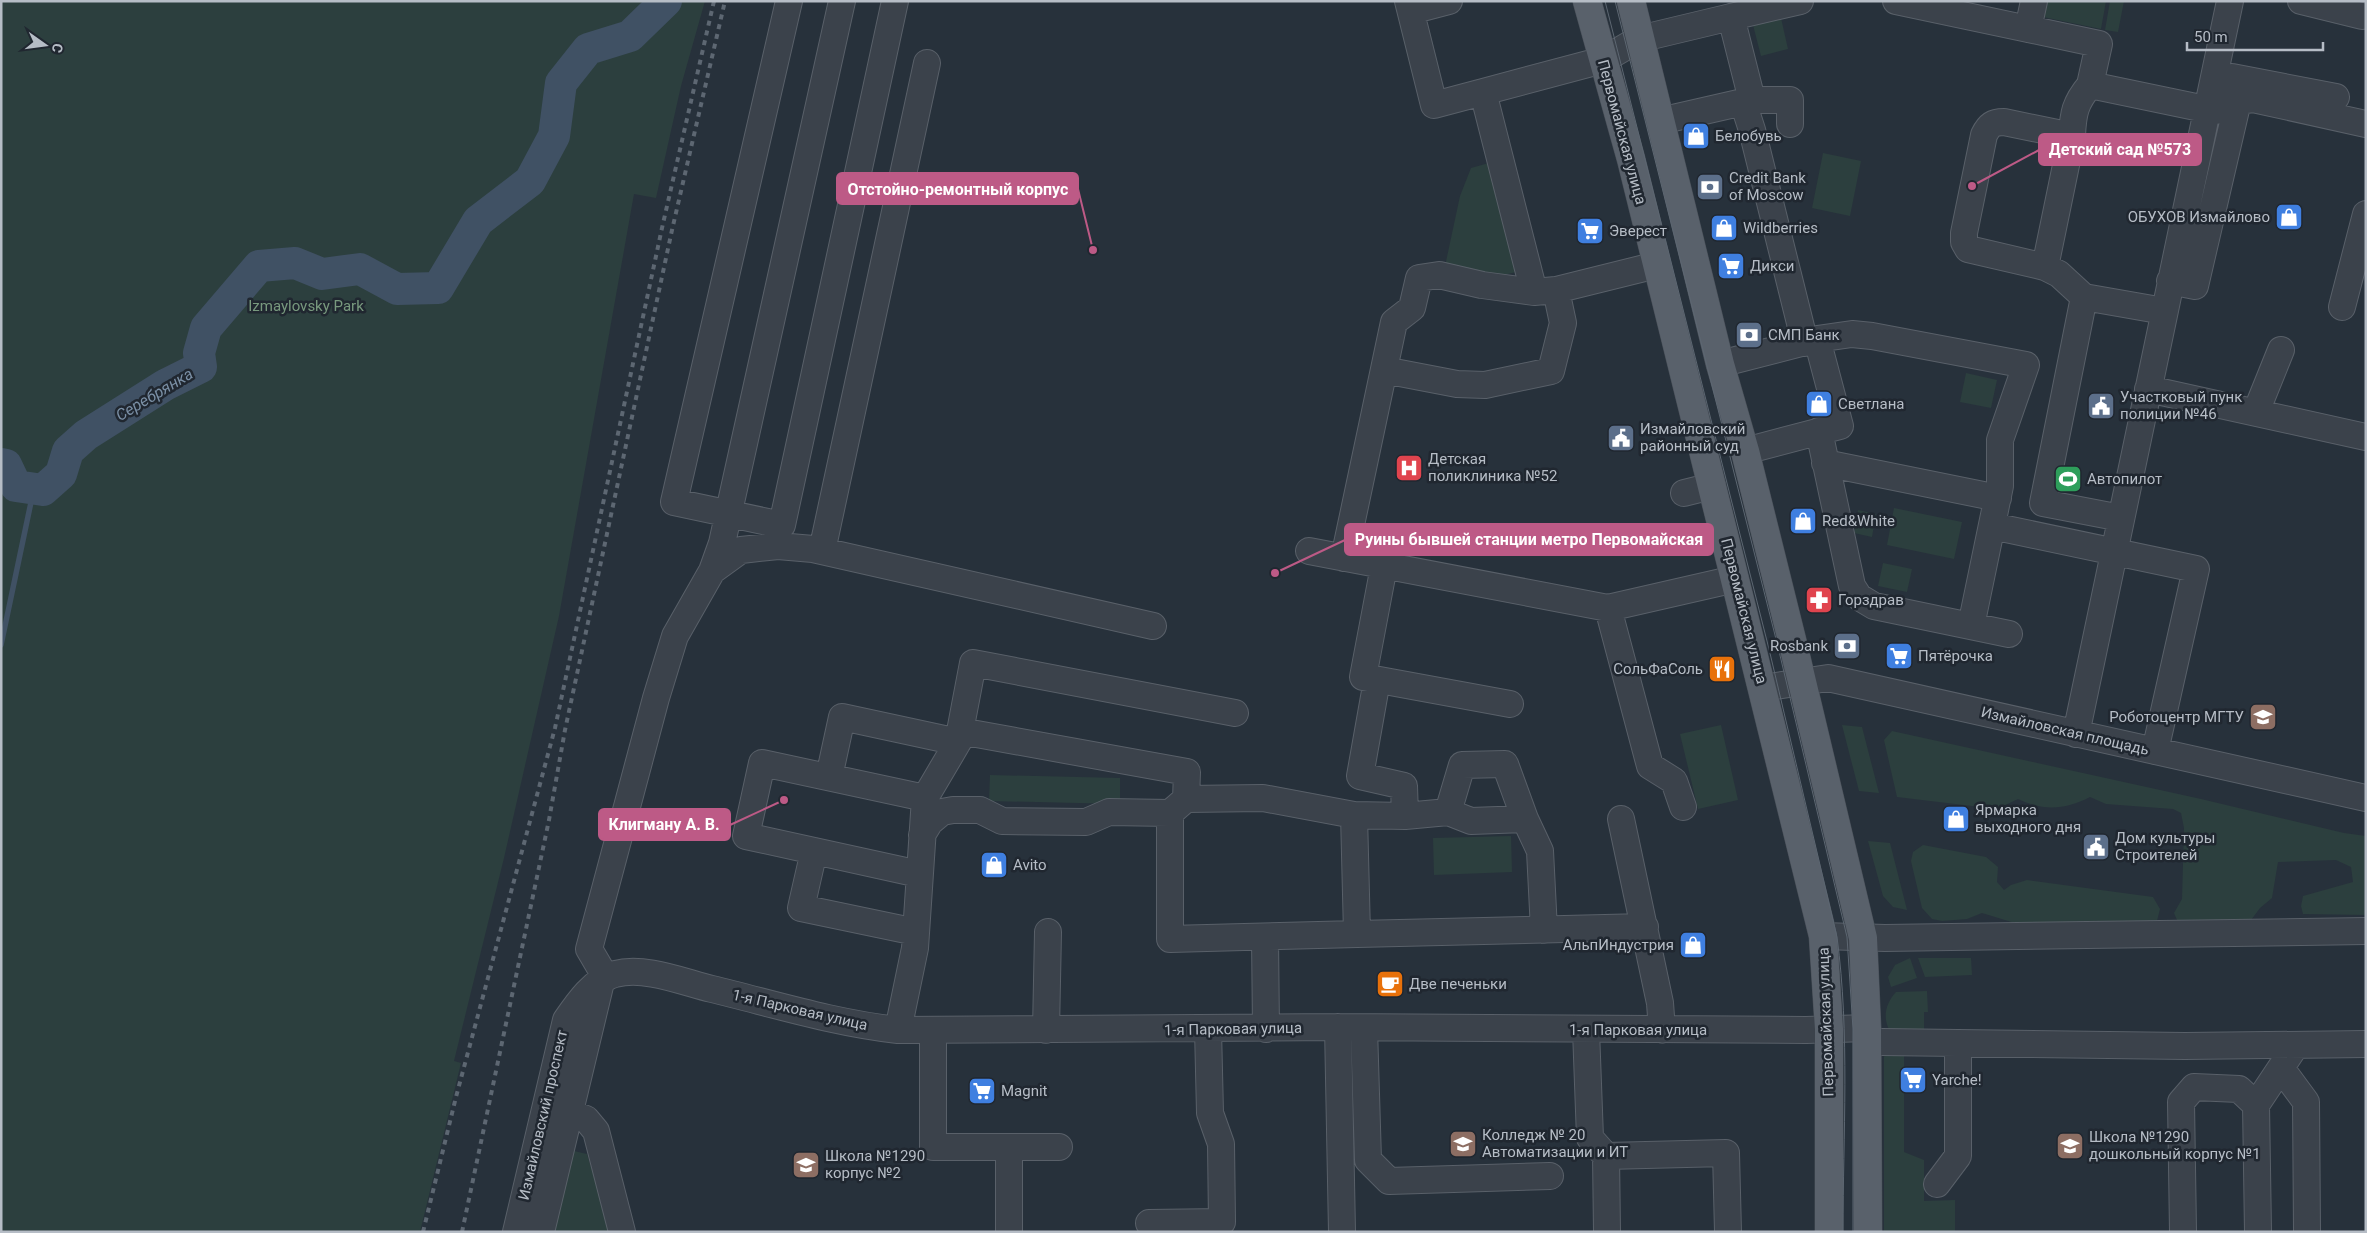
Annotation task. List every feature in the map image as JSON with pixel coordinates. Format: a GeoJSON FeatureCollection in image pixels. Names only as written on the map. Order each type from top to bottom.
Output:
{"type":"FeatureCollection","features":[{"type":"Feature","properties":{"kind":"main road","name":"Первомайская улица"},"geometry":{"type":"LineString","coordinates":[[1587,1],[1604,60],[1656,265],[1824,936],[1829,1029],[1829,1232]]}},
{"type":"Feature","properties":{"kind":"main road"},"geometry":{"type":"LineString","coordinates":[[1631,1],[1720,364],[1745,451],[1864,938],[1874,1035],[1868,1232]]}},
{"type":"Feature","properties":{"kind":"street"},"geometry":{"type":"LineString","coordinates":[[789,1],[674,502],[782,524],[895,1]]}},
{"type":"Feature","properties":{"kind":"street"},"geometry":{"type":"LineString","coordinates":[[604,980],[589,949],[656,698],[675,636],[712,571],[722,543],[842,1]]}},
{"type":"Feature","properties":{"kind":"street"},"geometry":{"type":"LineString","coordinates":[[1449,1],[1409,6],[1434,104],[1604,60],[1639,39],[1724,12],[1800,1]]}},
{"type":"Feature","properties":{"kind":"street"},"geometry":{"type":"LineString","coordinates":[[1896,1],[2028,29],[2100,39],[2090,85],[2080,97],[2073,114],[2072,136],[2045,267]]}},
{"type":"Feature","properties":{"kind":"street"},"geometry":{"type":"LineString","coordinates":[[2028,29],[2034,1]]}},
{"type":"Feature","properties":{"kind":"street"},"geometry":{"type":"LineString","coordinates":[[2225,104],[2230,1]]}},
{"type":"Feature","properties":{"kind":"street"},"geometry":{"type":"LineString","coordinates":[[2301,1],[2362,16]]}},
{"type":"Feature","properties":{"kind":"street"},"geometry":{"type":"LineString","coordinates":[[1724,12],[1747,101],[1752,130],[1811,341],[1840,426],[1745,451]]}},
{"type":"Feature","properties":{"kind":"street"},"geometry":{"type":"LineString","coordinates":[[822,551],[927,63]]}},
{"type":"Feature","properties":{"kind":"street"},"geometry":{"type":"LineString","coordinates":[[2076,734],[2170,281],[2232,77],[2336,97]]}},
{"type":"Feature","properties":{"kind":"street"},"geometry":{"type":"LineString","coordinates":[[2090,85],[2225,104],[2254,99],[2366,124]]}},
{"type":"Feature","properties":{"kind":"street"},"geometry":{"type":"LineString","coordinates":[[1384,370],[1457,384],[1484,386],[1547,377],[1562,323],[1545,291],[1483,92]]}},
{"type":"Feature","properties":{"kind":"street"},"geometry":{"type":"LineString","coordinates":[[1660,121],[1747,101],[1790,100],[1790,124]]}},
{"type":"Feature","properties":{"kind":"street"},"geometry":{"type":"LineString","coordinates":[[2072,136],[2004,122],[1994,122],[1988,127],[1984,136],[1964,233],[1964,242],[1968,249],[1977,253],[2045,267],[2059,274],[2084,297],[2164,311]]}},
{"type":"Feature","properties":{"kind":"street"},"geometry":{"type":"LineString","coordinates":[[2342,307],[2366,214]]}},
{"type":"Feature","properties":{"kind":"street"},"geometry":{"type":"LineString","coordinates":[[1344,558],[1394,322],[1412,308],[1419,278],[1439,275],[1482,285],[1545,291],[1656,265]]}},
{"type":"Feature","properties":{"kind":"street"},"geometry":{"type":"LineString","coordinates":[[2084,297],[2042,503],[2121,518]]}},
{"type":"Feature","properties":{"kind":"street"},"geometry":{"type":"LineString","coordinates":[[1720,364],[1811,341],[1852,334],[1872,336],[2026,365],[2000,440],[2000,486],[1972,626]]}},
{"type":"Feature","properties":{"kind":"street"},"geometry":{"type":"LineString","coordinates":[[2256,412],[2281,350]]}},
{"type":"Feature","properties":{"kind":"street"},"geometry":{"type":"LineString","coordinates":[[2148,389],[2366,437]]}},
{"type":"Feature","properties":{"kind":"street"},"geometry":{"type":"LineString","coordinates":[[1819,431],[1852,586],[1859,597],[1874,606],[2009,634]]}},
{"type":"Feature","properties":{"kind":"street"},"geometry":{"type":"LineString","coordinates":[[1825,462],[1998,498]]}},
{"type":"Feature","properties":{"kind":"street"},"geometry":{"type":"LineString","coordinates":[[1684,493],[1712,486]]}},
{"type":"Feature","properties":{"kind":"street"},"geometry":{"type":"LineString","coordinates":[[1992,526],[2196,569],[2155,751]]}},
{"type":"Feature","properties":{"kind":"street"},"geometry":{"type":"LineString","coordinates":[[712,571],[740,550],[778,546],[822,551],[1153,626]]}},
{"type":"Feature","properties":{"kind":"street"},"geometry":{"type":"LineString","coordinates":[[1309,551],[1608,608],[1735,579]]}},
{"type":"Feature","properties":{"kind":"street"},"geometry":{"type":"LineString","coordinates":[[1384,566],[1363,677],[1510,704]]}},
{"type":"Feature","properties":{"kind":"street"},"geometry":{"type":"LineString","coordinates":[[1608,608],[1650,766],[1674,781],[1683,807]]}},
{"type":"Feature","properties":{"kind":"street"},"geometry":{"type":"LineString","coordinates":[[898,1030],[915,948],[924,798],[959,737],[973,663],[1235,713]]}},
{"type":"Feature","properties":{"kind":"street","name":"Измайловская площадь"},"geometry":{"type":"LineString","coordinates":[[1763,688],[1828,678],[2366,798]]}},
{"type":"Feature","properties":{"kind":"street"},"geometry":{"type":"LineString","coordinates":[[1377,680],[1360,776],[1404,786],[1404,816]]}},
{"type":"Feature","properties":{"kind":"street"},"geometry":{"type":"LineString","coordinates":[[829,777],[842,717],[1187,772],[1178,806],[1170,939],[1645,927]]}},
{"type":"Feature","properties":{"kind":"street"},"geometry":{"type":"LineString","coordinates":[[919,874],[746,836],[762,763],[924,798]]}},
{"type":"Feature","properties":{"kind":"street"},"geometry":{"type":"LineString","coordinates":[[1448,812],[1462,765],[1505,764],[1525,819],[1540,851],[1544,930]]}},
{"type":"Feature","properties":{"kind":"street"},"geometry":{"type":"LineString","coordinates":[[922,835],[930,822],[942,812],[953,810],[980,810],[1002,821],[1086,822],[1109,812],[1262,798],[1354,816],[1404,816],[1448,812],[1471,821],[1525,819]]}},
{"type":"Feature","properties":{"kind":"street"},"geometry":{"type":"LineString","coordinates":[[1354,816],[1357,934]]}},
{"type":"Feature","properties":{"kind":"street"},"geometry":{"type":"LineString","coordinates":[[1621,819],[1660,1004],[1662,1030]]}},
{"type":"Feature","properties":{"kind":"street"},"geometry":{"type":"LineString","coordinates":[[814,851],[801,908],[916,932]]}},
{"type":"Feature","properties":{"kind":"street"},"geometry":{"type":"LineString","coordinates":[[1824,936],[1864,938],[2366,931]]}},
{"type":"Feature","properties":{"kind":"street"},"geometry":{"type":"LineString","coordinates":[[1046,1030],[1048,932]]}},
{"type":"Feature","properties":{"kind":"street"},"geometry":{"type":"LineString","coordinates":[[1265,937],[1266,1029]]}},
{"type":"Feature","properties":{"kind":"street","name":"1-я Парковая улица"},"geometry":{"type":"LineString","coordinates":[[604,980],[616,974],[627,972],[663,976],[828,1019],[898,1030],[934,1032],[1338,1028],[1829,1029],[1958,1043],[2366,1044]]}},
{"type":"Feature","properties":{"kind":"street","name":"Измайловский проспект"},"geometry":{"type":"LineString","coordinates":[[541,1232],[604,980]]}},
{"type":"Feature","properties":{"kind":"street","name":"Измайловский проспект"},"geometry":{"type":"LineString","coordinates":[[516,1232],[566,1020],[581,999],[604,980]]}},
{"type":"Feature","properties":{"kind":"street"},"geometry":{"type":"LineString","coordinates":[[1338,1028],[1342,1232]]}},
{"type":"Feature","properties":{"kind":"street"},"geometry":{"type":"LineString","coordinates":[[1364,1028],[1368,1160],[1390,1181],[1550,1176]]}},
{"type":"Feature","properties":{"kind":"street"},"geometry":{"type":"LineString","coordinates":[[1149,1223],[1222,1222],[1221,1144],[1210,1113],[1208,1029]]}},
{"type":"Feature","properties":{"kind":"street"},"geometry":{"type":"LineString","coordinates":[[1586,1030],[1590,1138],[1606,1156],[1607,1232]]}},
{"type":"Feature","properties":{"kind":"street"},"geometry":{"type":"LineString","coordinates":[[934,1032],[933,1147],[1059,1147]]}},
{"type":"Feature","properties":{"kind":"street"},"geometry":{"type":"LineString","coordinates":[[1937,1184],[1958,1156],[1958,1043]]}},
{"type":"Feature","properties":{"kind":"street"},"geometry":{"type":"LineString","coordinates":[[2258,1232],[2256,1105],[2296,1045]]}},
{"type":"Feature","properties":{"kind":"street"},"geometry":{"type":"LineString","coordinates":[[2281,1068],[2306,1102],[2307,1232]]}},
{"type":"Feature","properties":{"kind":"street"},"geometry":{"type":"LineString","coordinates":[[2183,1232],[2181,1102],[2194,1087],[2240,1089],[2256,1105]]}},
{"type":"Feature","properties":{"kind":"street"},"geometry":{"type":"LineString","coordinates":[[570,1113],[586,1119],[596,1131],[622,1232]]}},
{"type":"Feature","properties":{"kind":"street"},"geometry":{"type":"LineString","coordinates":[[1009,1147],[1009,1232]]}},
{"type":"Feature","properties":{"kind":"street"},"geometry":{"type":"LineString","coordinates":[[1606,1156],[1726,1153],[1728,1232]]}},
{"type":"Feature","properties":{"kind":"green space","name":"Izmaylovsky Park"},"geometry":{"type":"Polygon","coordinates":[[[1,1],[705,1],[681,86],[656,198],[634,194],[559,616],[504,858],[454,1061],[461,1063],[420,1232],[1,1232],[1,1]]]}},
{"type":"Feature","properties":{"kind":"green space"},"geometry":{"type":"Polygon","coordinates":[[[2046,1],[2106,1],[2101,29],[2043,17],[2046,1]]]}},
{"type":"Feature","properties":{"kind":"green space"},"geometry":{"type":"Polygon","coordinates":[[[2110,1],[2124,1],[2118,32],[2105,30],[2110,1]]]}},
{"type":"Feature","properties":{"kind":"green space"},"geometry":{"type":"Polygon","coordinates":[[[1781,18],[1788,49],[1761,56],[1753,25],[1781,18]]]}},
{"type":"Feature","properties":{"kind":"green space"},"geometry":{"type":"Polygon","coordinates":[[[1823,153],[1861,161],[1850,216],[1812,208],[1823,153]]]}},
{"type":"Feature","properties":{"kind":"green space"},"geometry":{"type":"Polygon","coordinates":[[[1496,161],[1524,270],[1484,280],[1444,271],[1460,196],[1471,168],[1496,161]]]}},
{"type":"Feature","properties":{"kind":"green space"},"geometry":{"type":"Polygon","coordinates":[[[1966,373],[1997,380],[1991,408],[1960,402],[1966,373]]]}},
{"type":"Feature","properties":{"kind":"green space"},"geometry":{"type":"Polygon","coordinates":[[[1894,508],[1962,522],[1954,559],[1887,545],[1894,508]]]}},
{"type":"Feature","properties":{"kind":"green space"},"geometry":{"type":"Polygon","coordinates":[[[1858,510],[1876,514],[1872,537],[1854,533],[1858,510]]]}},
{"type":"Feature","properties":{"kind":"green space"},"geometry":{"type":"Polygon","coordinates":[[[1883,563],[1912,569],[1907,592],[1878,586],[1883,563]]]}},
{"type":"Feature","properties":{"kind":"green space"},"geometry":{"type":"Polygon","coordinates":[[[1721,725],[1738,800],[1698,809],[1680,734],[1721,725]]]}},
{"type":"Feature","properties":{"kind":"green space"},"geometry":{"type":"Polygon","coordinates":[[[1842,725],[1862,727],[1879,793],[1859,791],[1842,725]]]}},
{"type":"Feature","properties":{"kind":"green space"},"geometry":{"type":"Polygon","coordinates":[[[1892,731],[2201,799],[2344,833],[2366,836],[2366,915],[2303,914],[2301,906],[2303,896],[2353,882],[2351,867],[2336,860],[2278,862],[2272,898],[2260,908],[2251,920],[2177,920],[2174,913],[2182,899],[2184,828],[2181,813],[2173,809],[2106,804],[2090,797],[2063,807],[2036,806],[2018,799],[1997,809],[1897,797],[1884,740],[1892,731]]]}},
{"type":"Feature","properties":{"kind":"green space"},"geometry":{"type":"Polygon","coordinates":[[[990,775],[1120,778],[1120,804],[989,801],[990,775]]]}},
{"type":"Feature","properties":{"kind":"green space"},"geometry":{"type":"Polygon","coordinates":[[[1511,836],[1512,872],[1434,875],[1433,838],[1511,836]]]}},
{"type":"Feature","properties":{"kind":"green space"},"geometry":{"type":"Polygon","coordinates":[[[1868,841],[1890,843],[1907,910],[1893,907],[1883,896],[1868,841]]]}},
{"type":"Feature","properties":{"kind":"green space"},"geometry":{"type":"Polygon","coordinates":[[[1923,845],[1986,857],[1998,867],[1997,882],[2004,890],[2011,885],[2027,880],[2153,897],[2160,909],[2157,921],[2148,923],[2018,924],[1982,913],[1967,919],[1942,921],[1932,919],[1922,908],[1911,861],[1913,852],[1923,845]]]}},
{"type":"Feature","properties":{"kind":"green space"},"geometry":{"type":"Polygon","coordinates":[[[1910,958],[1917,978],[1891,987],[1888,977],[1895,965],[1910,958]]]}},
{"type":"Feature","properties":{"kind":"green space"},"geometry":{"type":"Polygon","coordinates":[[[1918,958],[1971,958],[1972,975],[1925,977],[1918,958]]]}},
{"type":"Feature","properties":{"kind":"green space"},"geometry":{"type":"Polygon","coordinates":[[[1927,991],[1928,1012],[1924,1012],[1924,1035],[1891,1033],[1886,1022],[1886,1012],[1889,1002],[1896,992],[1927,991]]]}},
{"type":"Feature","properties":{"kind":"green space"},"geometry":{"type":"Polygon","coordinates":[[[1888,1046],[1941,1055],[1904,1056],[1904,1152],[1924,1160],[1924,1201],[1955,1200],[1955,1232],[1884,1232],[1884,1057],[1888,1046]]]}},
{"type":"Feature","properties":{"kind":"green space"},"geometry":{"type":"Polygon","coordinates":[[[574,1151],[587,1154],[611,1232],[554,1232],[574,1151]]]}},
{"type":"Feature","properties":{"kind":"waterway","name":"Серебрянка"},"geometry":{"type":"LineString","coordinates":[[1,464],[6,465],[16,486],[43,490],[61,474],[68,451],[86,435],[165,385],[201,367],[199,353],[206,328],[259,266],[295,263],[322,274],[360,269],[397,289],[438,288],[478,221],[530,181],[554,136],[561,83],[588,49],[630,36],[666,1]]}},
{"type":"Feature","properties":{"kind":"waterway"},"geometry":{"type":"LineString","coordinates":[[1,645],[34,488]]}},
{"type":"Feature","properties":{"kind":"tram line"},"geometry":{"type":"LineString","coordinates":[[1605,1],[1769,649],[1837,937],[1845,1047],[1843,1232]]}},
{"type":"Feature","properties":{"kind":"tram line"},"geometry":{"type":"LineString","coordinates":[[1615,1],[1778,647],[1847,937],[1853,1029],[1853,1232]]}},
{"type":"Feature","properties":{"kind":"railway"},"geometry":{"type":"LineString","coordinates":[[423,1232],[456,1097],[555,728],[662,228],[714,1]]}},
{"type":"Feature","properties":{"kind":"railway"},"geometry":{"type":"LineString","coordinates":[[462,1232],[549,820],[565,730],[672,230],[725,1]]}},
{"type":"Feature","properties":{"kind":"place","name":"Белобувь"},"geometry":{"type":"Point","coordinates":[1696,136]}},
{"type":"Feature","properties":{"kind":"place","name":"Детский сад №573"},"geometry":{"type":"Point","coordinates":[1972,186]}},
{"type":"Feature","properties":{"kind":"place","name":"Credit Bank of Moscow"},"geometry":{"type":"Point","coordinates":[1710,187]}},
{"type":"Feature","properties":{"kind":"place","name":"ОБУХОВ Измайлово"},"geometry":{"type":"Point","coordinates":[2289,217]}},
{"type":"Feature","properties":{"kind":"place","name":"Wildberries"},"geometry":{"type":"Point","coordinates":[1724,228]}},
{"type":"Feature","properties":{"kind":"place","name":"Эверест"},"geometry":{"type":"Point","coordinates":[1590,231]}},
{"type":"Feature","properties":{"kind":"place","name":"Отстойно-ремонтный корпус"},"geometry":{"type":"Point","coordinates":[1093,250]}},
{"type":"Feature","properties":{"kind":"place","name":"Дикси"},"geometry":{"type":"Point","coordinates":[1731,266]}},
{"type":"Feature","properties":{"kind":"place","name":"СМП Банк"},"geometry":{"type":"Point","coordinates":[1749,335]}},
{"type":"Feature","properties":{"kind":"place","name":"Светлана"},"geometry":{"type":"Point","coordinates":[1819,404]}},
{"type":"Feature","properties":{"kind":"place","name":"Участковый пунк полиции №46"},"geometry":{"type":"Point","coordinates":[2101,406]}},
{"type":"Feature","properties":{"kind":"place","name":"Измайловский районный суд"},"geometry":{"type":"Point","coordinates":[1621,438]}},
{"type":"Feature","properties":{"kind":"place","name":"Детская поликлиника №52"},"geometry":{"type":"Point","coordinates":[1409,468]}},
{"type":"Feature","properties":{"kind":"place","name":"Автопилот"},"geometry":{"type":"Point","coordinates":[2068,479]}},
{"type":"Feature","properties":{"kind":"place","name":"Red&White"},"geometry":{"type":"Point","coordinates":[1803,521]}},
{"type":"Feature","properties":{"kind":"place","name":"Руины бывшей станции метро Первомайская"},"geometry":{"type":"Point","coordinates":[1275,573]}},
{"type":"Feature","properties":{"kind":"place","name":"Горздрав"},"geometry":{"type":"Point","coordinates":[1819,600]}},
{"type":"Feature","properties":{"kind":"place","name":"Rosbank"},"geometry":{"type":"Point","coordinates":[1847,646]}},
{"type":"Feature","properties":{"kind":"place","name":"Пятёрочка"},"geometry":{"type":"Point","coordinates":[1899,656]}},
{"type":"Feature","properties":{"kind":"place","name":"СольФаСоль"},"geometry":{"type":"Point","coordinates":[1722,669]}},
{"type":"Feature","properties":{"kind":"place","name":"Роботоцентр МГТУ"},"geometry":{"type":"Point","coordinates":[2263,717]}},
{"type":"Feature","properties":{"kind":"place","name":"Клигману А. В."},"geometry":{"type":"Point","coordinates":[784,800]}},
{"type":"Feature","properties":{"kind":"place","name":"Ярмарка выходного дня"},"geometry":{"type":"Point","coordinates":[1956,819]}},
{"type":"Feature","properties":{"kind":"place","name":"Дом культуры Строителей"},"geometry":{"type":"Point","coordinates":[2096,847]}},
{"type":"Feature","properties":{"kind":"place","name":"Avito"},"geometry":{"type":"Point","coordinates":[994,865]}},
{"type":"Feature","properties":{"kind":"place","name":"АльпИндустрия"},"geometry":{"type":"Point","coordinates":[1693,945]}},
{"type":"Feature","properties":{"kind":"place","name":"Две печеньки"},"geometry":{"type":"Point","coordinates":[1390,984]}},
{"type":"Feature","properties":{"kind":"place","name":"Yarche!"},"geometry":{"type":"Point","coordinates":[1913,1080]}},
{"type":"Feature","properties":{"kind":"place","name":"Magnit"},"geometry":{"type":"Point","coordinates":[982,1091]}},
{"type":"Feature","properties":{"kind":"place","name":"Колледж № 20 Автоматизации и ИТ"},"geometry":{"type":"Point","coordinates":[1463,1144]}},
{"type":"Feature","properties":{"kind":"place","name":"Школа №1290 дошкольный корпус №1"},"geometry":{"type":"Point","coordinates":[2070,1146]}},
{"type":"Feature","properties":{"kind":"place","name":"Школа №1290 корпус №2"},"geometry":{"type":"Point","coordinates":[806,1165]}}]}
